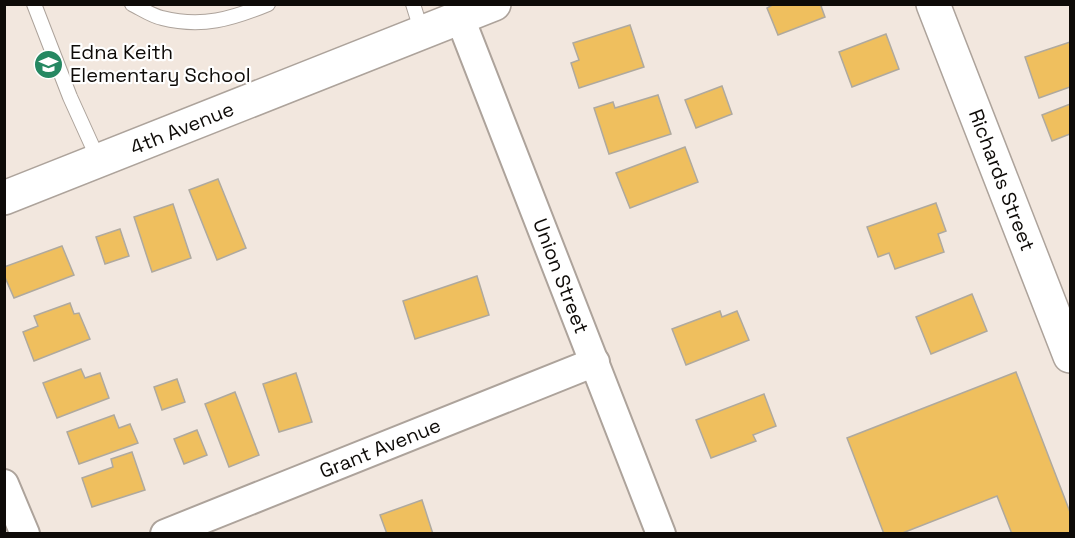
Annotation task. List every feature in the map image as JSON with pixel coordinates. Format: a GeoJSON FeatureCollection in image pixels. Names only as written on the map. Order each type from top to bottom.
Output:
{"type":"FeatureCollection","features":[{"type":"Feature","properties":{"kind":"street","name":"4th Avenue"},"geometry":{"type":"LineString","coordinates":[[4,198],[99,160],[418,19],[460,18],[494,4]]}},
{"type":"Feature","properties":{"kind":"street","name":"Richards Street"},"geometry":{"type":"LineString","coordinates":[[933,4],[1071,356]]}},
{"type":"Feature","properties":{"kind":"street","name":"Union Street"},"geometry":{"type":"LineString","coordinates":[[460,18],[661,534]]}},
{"type":"Feature","properties":{"kind":"street","name":"Grant Avenue"},"geometry":{"type":"LineString","coordinates":[[165,534],[595,362]]}},
{"type":"Feature","properties":{"kind":"street"},"geometry":{"type":"LineString","coordinates":[[4,484],[25,534]]}},
{"type":"Feature","properties":{"kind":"lane"},"geometry":{"type":"LineString","coordinates":[[34,4],[70,97],[99,160]]}},
{"type":"Feature","properties":{"kind":"lane"},"geometry":{"type":"LineString","coordinates":[[132,4],[161,18],[200,23],[233,18],[268,4]]}},
{"type":"Feature","properties":{"kind":"building"},"geometry":{"type":"Polygon","coordinates":[[[774,4],[825,4],[821,6],[825,17],[778,35],[767,8],[774,4]]]}},
{"type":"Feature","properties":{"kind":"building"},"geometry":{"type":"Polygon","coordinates":[[[630,25],[644,67],[579,88],[571,63],[579,60],[573,43],[630,25]]]}},
{"type":"Feature","properties":{"kind":"building"},"geometry":{"type":"Polygon","coordinates":[[[886,34],[899,69],[852,87],[839,52],[886,34]]]}},
{"type":"Feature","properties":{"kind":"building"},"geometry":{"type":"Polygon","coordinates":[[[1070,42],[1070,87],[1039,98],[1025,57],[1070,42]]]}},
{"type":"Feature","properties":{"kind":"building"},"geometry":{"type":"Polygon","coordinates":[[[722,86],[732,114],[696,128],[685,100],[722,86]]]}},
{"type":"Feature","properties":{"kind":"building"},"geometry":{"type":"Polygon","coordinates":[[[658,95],[671,134],[609,154],[594,108],[613,102],[615,108],[658,95]]]}},
{"type":"Feature","properties":{"kind":"building"},"geometry":{"type":"Polygon","coordinates":[[[1070,104],[1070,134],[1052,141],[1042,115],[1070,104]]]}},
{"type":"Feature","properties":{"kind":"building"},"geometry":{"type":"Polygon","coordinates":[[[685,147],[698,182],[630,208],[616,173],[685,147]]]}},
{"type":"Feature","properties":{"kind":"building"},"geometry":{"type":"Polygon","coordinates":[[[218,179],[246,248],[217,260],[189,190],[218,179]]]}},
{"type":"Feature","properties":{"kind":"building"},"geometry":{"type":"Polygon","coordinates":[[[936,203],[946,231],[938,234],[944,252],[895,269],[889,253],[878,257],[867,227],[936,203]]]}},
{"type":"Feature","properties":{"kind":"building"},"geometry":{"type":"Polygon","coordinates":[[[173,204],[191,258],[152,272],[134,217],[173,204]]]}},
{"type":"Feature","properties":{"kind":"building"},"geometry":{"type":"Polygon","coordinates":[[[120,229],[129,256],[105,264],[96,237],[120,229]]]}},
{"type":"Feature","properties":{"kind":"building"},"geometry":{"type":"Polygon","coordinates":[[[62,246],[74,275],[14,298],[4,275],[4,267],[62,246]]]}},
{"type":"Feature","properties":{"kind":"building"},"geometry":{"type":"Polygon","coordinates":[[[477,276],[489,315],[415,339],[403,301],[477,276]]]}},
{"type":"Feature","properties":{"kind":"building"},"geometry":{"type":"Polygon","coordinates":[[[972,294],[987,331],[931,354],[916,317],[972,294]]]}},
{"type":"Feature","properties":{"kind":"building"},"geometry":{"type":"Polygon","coordinates":[[[70,303],[74,314],[79,313],[90,339],[34,361],[23,332],[38,326],[34,316],[70,303]]]}},
{"type":"Feature","properties":{"kind":"building"},"geometry":{"type":"Polygon","coordinates":[[[720,311],[722,317],[737,311],[749,340],[686,365],[672,329],[720,311]]]}},
{"type":"Feature","properties":{"kind":"building"},"geometry":{"type":"Polygon","coordinates":[[[81,369],[85,378],[100,373],[109,398],[57,418],[43,383],[81,369]]]}},
{"type":"Feature","properties":{"kind":"building"},"geometry":{"type":"Polygon","coordinates":[[[1016,372],[1070,512],[1070,534],[1012,534],[997,496],[900,534],[884,534],[847,438],[1016,372]]]}},
{"type":"Feature","properties":{"kind":"building"},"geometry":{"type":"Polygon","coordinates":[[[296,373],[312,422],[279,432],[263,384],[296,373]]]}},
{"type":"Feature","properties":{"kind":"building"},"geometry":{"type":"Polygon","coordinates":[[[177,379],[185,402],[162,410],[154,387],[177,379]]]}},
{"type":"Feature","properties":{"kind":"building"},"geometry":{"type":"Polygon","coordinates":[[[235,392],[259,455],[229,467],[205,404],[235,392]]]}},
{"type":"Feature","properties":{"kind":"building"},"geometry":{"type":"Polygon","coordinates":[[[764,394],[776,426],[753,435],[756,441],[711,458],[696,420],[764,394]]]}},
{"type":"Feature","properties":{"kind":"building"},"geometry":{"type":"Polygon","coordinates":[[[114,415],[119,428],[130,424],[138,443],[79,464],[67,432],[114,415]]]}},
{"type":"Feature","properties":{"kind":"building"},"geometry":{"type":"Polygon","coordinates":[[[197,430],[207,455],[184,464],[174,439],[197,430]]]}},
{"type":"Feature","properties":{"kind":"building"},"geometry":{"type":"Polygon","coordinates":[[[132,452],[145,490],[92,507],[82,478],[113,467],[111,459],[132,452]]]}},
{"type":"Feature","properties":{"kind":"building"},"geometry":{"type":"Polygon","coordinates":[[[422,500],[433,534],[387,534],[380,515],[422,500]]]}},
{"type":"Feature","properties":{"kind":"place","name":"Edna Keith Elementary School"},"geometry":{"type":"Point","coordinates":[49,64]}}]}
